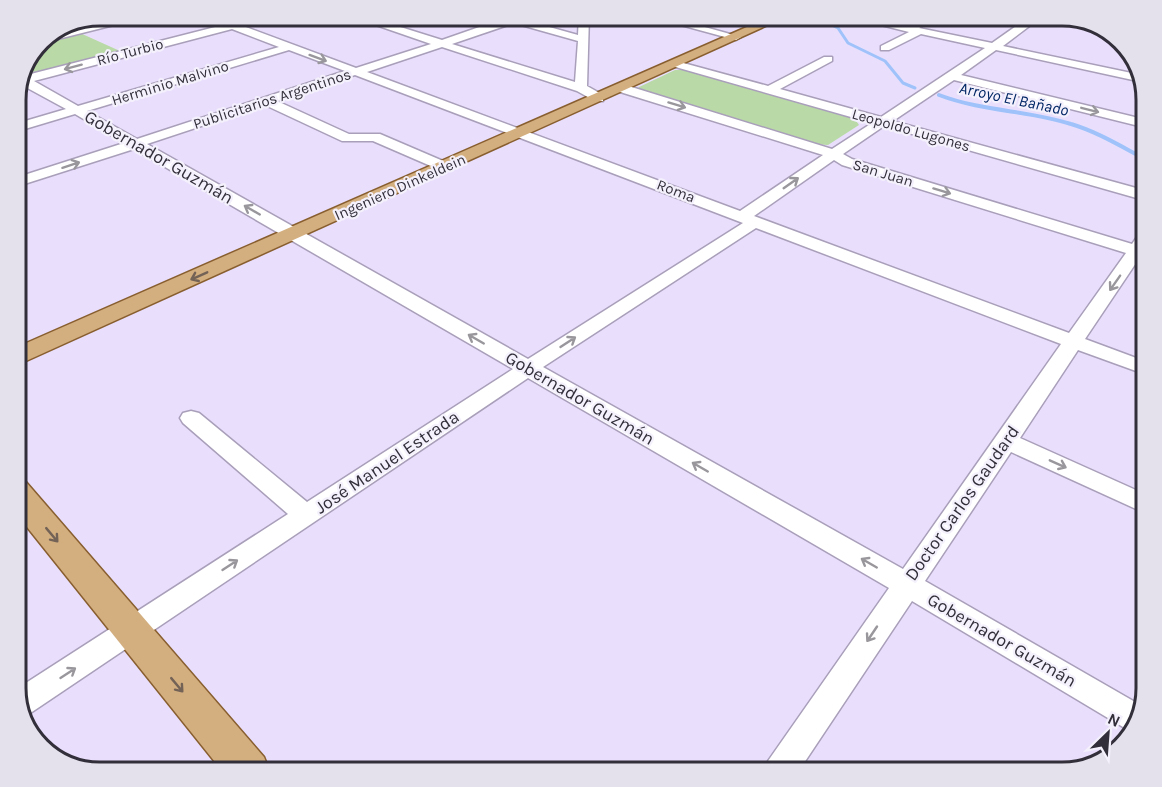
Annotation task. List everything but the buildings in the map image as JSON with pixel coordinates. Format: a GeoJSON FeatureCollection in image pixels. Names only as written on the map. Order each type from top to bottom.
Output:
{"type":"FeatureCollection","features":[{"type":"Feature","properties":{"kind":"main road","name":"Ingeniero Dinkeldein"},"geometry":{"type":"LineString","coordinates":[[26,352],[760,26]]}},
{"type":"Feature","properties":{"kind":"main road"},"geometry":{"type":"LineString","coordinates":[[26,503],[241,762]]}},
{"type":"Feature","properties":{"kind":"street"},"geometry":{"type":"LineString","coordinates":[[61,36],[102,26]]}},
{"type":"Feature","properties":{"kind":"street","name":"Roma"},"geometry":{"type":"LineString","coordinates":[[231,26],[1136,365]]}},
{"type":"Feature","properties":{"kind":"street","name":"Río Turbio"},"geometry":{"type":"LineString","coordinates":[[29,78],[231,26]]}},
{"type":"Feature","properties":{"kind":"street"},"geometry":{"type":"LineString","coordinates":[[387,26],[581,88],[599,98]]}},
{"type":"Feature","properties":{"kind":"street","name":"Publicitarios Argentinos"},"geometry":{"type":"LineString","coordinates":[[26,180],[494,26]]}},
{"type":"Feature","properties":{"kind":"street"},"geometry":{"type":"LineString","coordinates":[[535,26],[582,39]]}},
{"type":"Feature","properties":{"kind":"street"},"geometry":{"type":"LineString","coordinates":[[581,88],[583,26]]}},
{"type":"Feature","properties":{"kind":"street"},"geometry":{"type":"LineString","coordinates":[[692,26],[736,37]]}},
{"type":"Feature","properties":{"kind":"street"},"geometry":{"type":"LineString","coordinates":[[897,26],[1133,77]]}},
{"type":"Feature","properties":{"kind":"street"},"geometry":{"type":"LineString","coordinates":[[885,48],[919,26]]}},
{"type":"Feature","properties":{"kind":"street","name":"José Manuel Estrada"},"geometry":{"type":"LineString","coordinates":[[27,700],[750,219],[832,154],[1024,26]]}},
{"type":"Feature","properties":{"kind":"street","name":"Herminio Malvino"},"geometry":{"type":"LineString","coordinates":[[26,125],[289,47]]}},
{"type":"Feature","properties":{"kind":"street"},"geometry":{"type":"LineString","coordinates":[[770,90],[828,59]]}},
{"type":"Feature","properties":{"kind":"street","name":"Leopoldo Lugones"},"geometry":{"type":"LineString","coordinates":[[676,64],[1136,193]]}},
{"type":"Feature","properties":{"kind":"street"},"geometry":{"type":"LineString","coordinates":[[952,76],[1136,121]]}},
{"type":"Feature","properties":{"kind":"street","name":"Gobernador Guzmán"},"geometry":{"type":"LineString","coordinates":[[28,83],[906,584],[1131,716]]}},
{"type":"Feature","properties":{"kind":"street","name":"San Juan"},"geometry":{"type":"LineString","coordinates":[[621,88],[832,154],[847,162],[1136,245]]}},
{"type":"Feature","properties":{"kind":"street"},"geometry":{"type":"LineString","coordinates":[[266,101],[347,138],[375,137],[445,167]]}},
{"type":"Feature","properties":{"kind":"street","name":"Doctor Carlos Gaudard"},"geometry":{"type":"LineString","coordinates":[[786,762],[1005,440],[1136,258]]}},
{"type":"Feature","properties":{"kind":"street"},"geometry":{"type":"LineString","coordinates":[[191,418],[306,515]]}},
{"type":"Feature","properties":{"kind":"street"},"geometry":{"type":"LineString","coordinates":[[1005,440],[1136,500]]}},
{"type":"Feature","properties":{"kind":"green space"},"geometry":{"type":"Polygon","coordinates":[[[80,33],[120,51],[42,71],[31,71],[41,54],[57,39],[80,33]]]}},
{"type":"Feature","properties":{"kind":"green space"},"geometry":{"type":"Polygon","coordinates":[[[675,70],[685,70],[855,119],[859,125],[828,145],[813,144],[637,90],[675,70]]]}},
{"type":"Feature","properties":{"kind":"waterway","name":"Arroyo El Bañado"},"geometry":{"type":"LineString","coordinates":[[834,26],[838,28],[848,43],[885,61],[903,83],[915,88]]}},
{"type":"Feature","properties":{"kind":"waterway","name":"Arroyo El Bañado"},"geometry":{"type":"LineString","coordinates":[[939,95],[973,105],[1055,119],[1100,135],[1136,154]]}}]}
